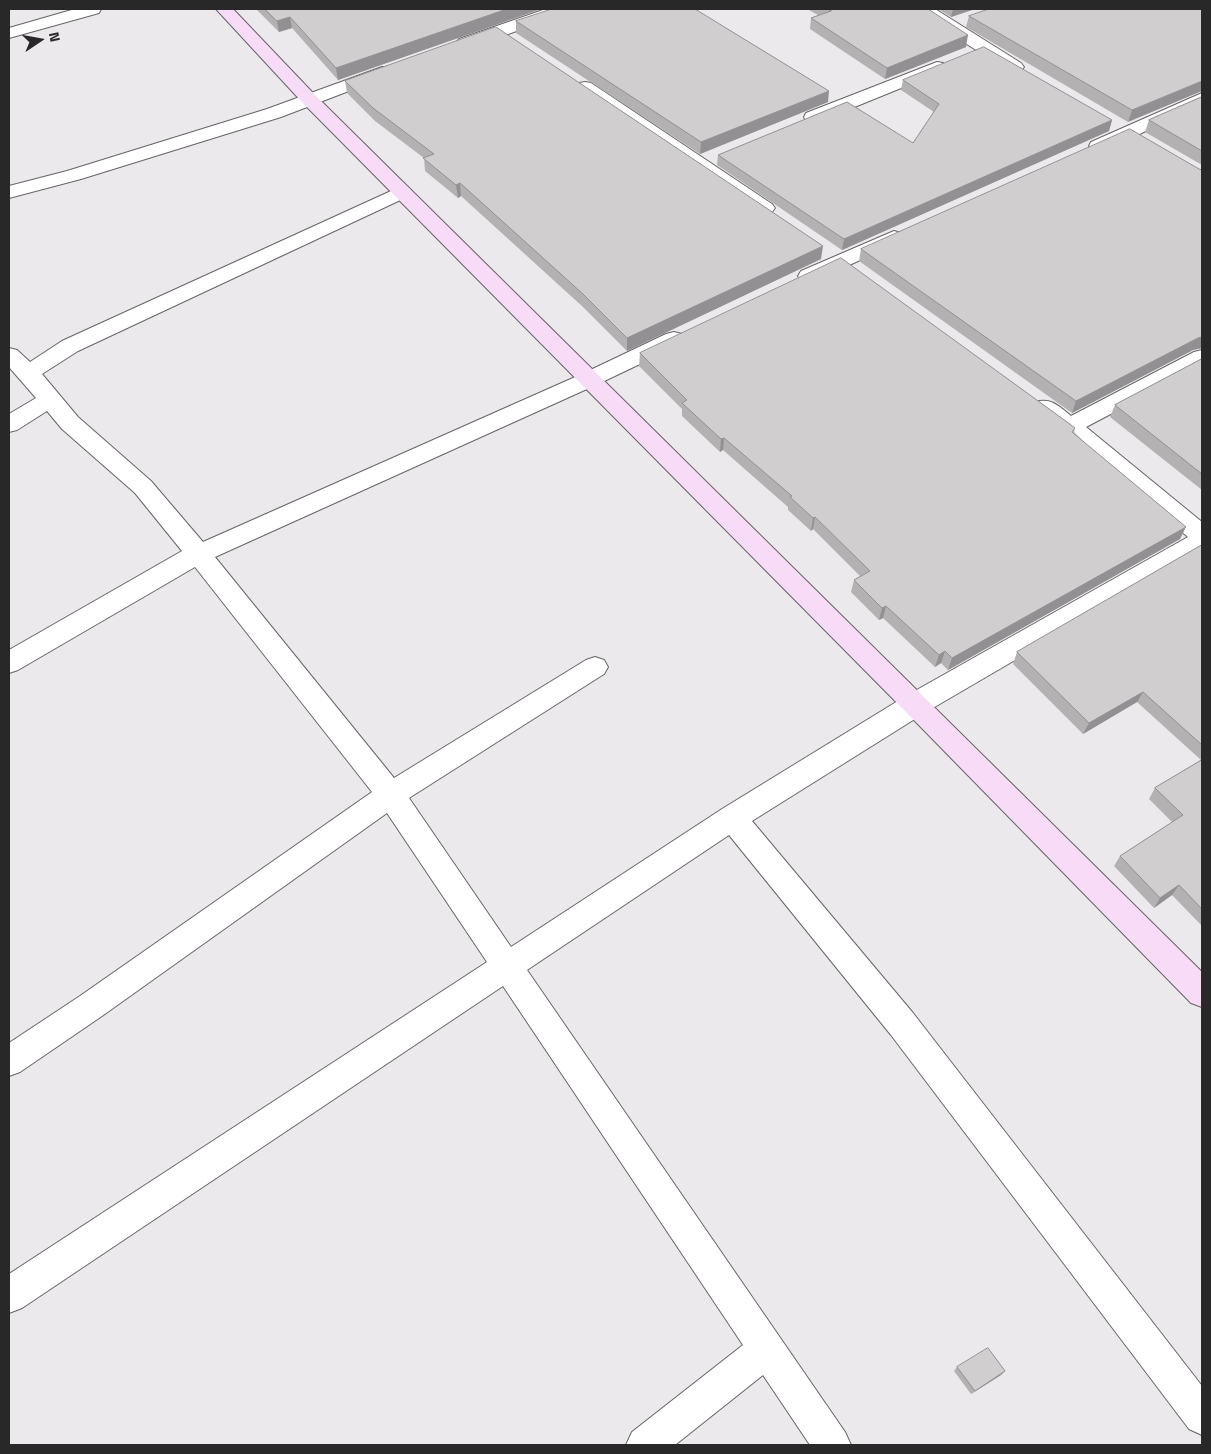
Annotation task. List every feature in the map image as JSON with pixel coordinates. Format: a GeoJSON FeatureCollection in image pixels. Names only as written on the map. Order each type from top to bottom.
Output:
{"type":"FeatureCollection","features":[{"type":"Feature","properties":{"kind":"street"},"geometry":{"type":"LineString","coordinates":[[9,33],[93,9]]}},
{"type":"Feature","properties":{"kind":"street"},"geometry":{"type":"LineString","coordinates":[[224,9],[308,98],[916,704],[1202,993]]}},
{"type":"Feature","properties":{"kind":"street"},"geometry":{"type":"LineString","coordinates":[[445,50],[562,9]]}},
{"type":"Feature","properties":{"kind":"street"},"geometry":{"type":"LineString","coordinates":[[924,9],[951,25],[983,48],[1026,73]]}},
{"type":"Feature","properties":{"kind":"street"},"geometry":{"type":"LineString","coordinates":[[951,25],[968,19]]}},
{"type":"Feature","properties":{"kind":"street"},"geometry":{"type":"LineString","coordinates":[[499,31],[524,47]]}},
{"type":"Feature","properties":{"kind":"street"},"geometry":{"type":"LineString","coordinates":[[800,122],[983,48]]}},
{"type":"Feature","properties":{"kind":"street"},"geometry":{"type":"LineString","coordinates":[[9,192],[74,175],[274,113],[308,98],[399,66]]}},
{"type":"Feature","properties":{"kind":"street"},"geometry":{"type":"LineString","coordinates":[[572,78],[709,159],[779,217]]}},
{"type":"Feature","properties":{"kind":"street"},"geometry":{"type":"LineString","coordinates":[[1076,156],[1202,98]]}},
{"type":"Feature","properties":{"kind":"street"},"geometry":{"type":"LineString","coordinates":[[402,192],[70,346],[18,364],[70,423],[143,487],[391,795],[832,1445]]}},
{"type":"Feature","properties":{"kind":"street"},"geometry":{"type":"LineString","coordinates":[[787,286],[913,228]]}},
{"type":"Feature","properties":{"kind":"street"},"geometry":{"type":"LineString","coordinates":[[9,663],[198,554],[590,379],[688,332]]}},
{"type":"Feature","properties":{"kind":"street"},"geometry":{"type":"LineString","coordinates":[[1070,426],[1202,357]]}},
{"type":"Feature","properties":{"kind":"street"},"geometry":{"type":"LineString","coordinates":[[1030,397],[1070,426],[1202,535]]}},
{"type":"Feature","properties":{"kind":"street"},"geometry":{"type":"LineString","coordinates":[[9,424],[49,400]]}},
{"type":"Feature","properties":{"kind":"street"},"geometry":{"type":"LineString","coordinates":[[9,1295],[732,818],[916,704],[1202,540]]}},
{"type":"Feature","properties":{"kind":"street"},"geometry":{"type":"LineString","coordinates":[[9,1062],[99,1001],[391,795],[595,667]]}},
{"type":"Feature","properties":{"kind":"street"},"geometry":{"type":"LineString","coordinates":[[732,818],[902,1024],[1202,1416]]}},
{"type":"Feature","properties":{"kind":"street"},"geometry":{"type":"LineString","coordinates":[[645,1445],[768,1349]]}},
{"type":"Feature","properties":{"kind":"building"},"geometry":{"type":"Polygon","coordinates":[[[265,9],[507,9],[336,68],[290,17],[277,21],[265,9]]]}},
{"type":"Feature","properties":{"kind":"building"},"geometry":{"type":"Polygon","coordinates":[[[552,9],[695,9],[829,91],[701,142],[516,21],[552,9]]]}},
{"type":"Feature","properties":{"kind":"building"},"geometry":{"type":"Polygon","coordinates":[[[827,9],[928,9],[968,35],[887,68],[811,18],[831,11],[827,9]]]}},
{"type":"Feature","properties":{"kind":"building"},"geometry":{"type":"Polygon","coordinates":[[[989,9],[1202,9],[1202,81],[1132,110],[969,16],[989,9]]]}},
{"type":"Feature","properties":{"kind":"building"},"geometry":{"type":"Polygon","coordinates":[[[496,27],[823,246],[627,338],[583,294],[460,183],[456,185],[423,158],[434,154],[373,108],[345,81],[496,27]]]}},
{"type":"Feature","properties":{"kind":"building"},"geometry":{"type":"Polygon","coordinates":[[[984,47],[1112,120],[844,239],[718,155],[847,102],[913,143],[939,104],[903,80],[984,47]]]}},
{"type":"Feature","properties":{"kind":"building"},"geometry":{"type":"Polygon","coordinates":[[[1202,97],[1202,151],[1149,120],[1202,97]]]}},
{"type":"Feature","properties":{"kind":"building"},"geometry":{"type":"Polygon","coordinates":[[[1130,129],[1202,170],[1202,337],[1076,401],[861,249],[1130,129]]]}},
{"type":"Feature","properties":{"kind":"building"},"geometry":{"type":"Polygon","coordinates":[[[841,258],[1075,428],[1072,432],[1186,527],[952,658],[945,651],[939,655],[886,606],[882,608],[854,580],[870,571],[815,517],[813,518],[790,497],[792,496],[724,438],[721,439],[682,403],[687,400],[640,353],[841,258]]]}},
{"type":"Feature","properties":{"kind":"building"},"geometry":{"type":"Polygon","coordinates":[[[1202,359],[1202,474],[1115,405],[1202,359]]]}},
{"type":"Feature","properties":{"kind":"building"},"geometry":{"type":"Polygon","coordinates":[[[1202,545],[1202,745],[1143,692],[1089,723],[1017,652],[1202,545]]]}},
{"type":"Feature","properties":{"kind":"building"},"geometry":{"type":"Polygon","coordinates":[[[1202,760],[1202,909],[1179,885],[1160,898],[1120,856],[1183,815],[1155,788],[1202,760]]]}},
{"type":"Feature","properties":{"kind":"building"},"geometry":{"type":"Polygon","coordinates":[[[988,1348],[1005,1371],[975,1391],[957,1367],[988,1348]]]}}]}
